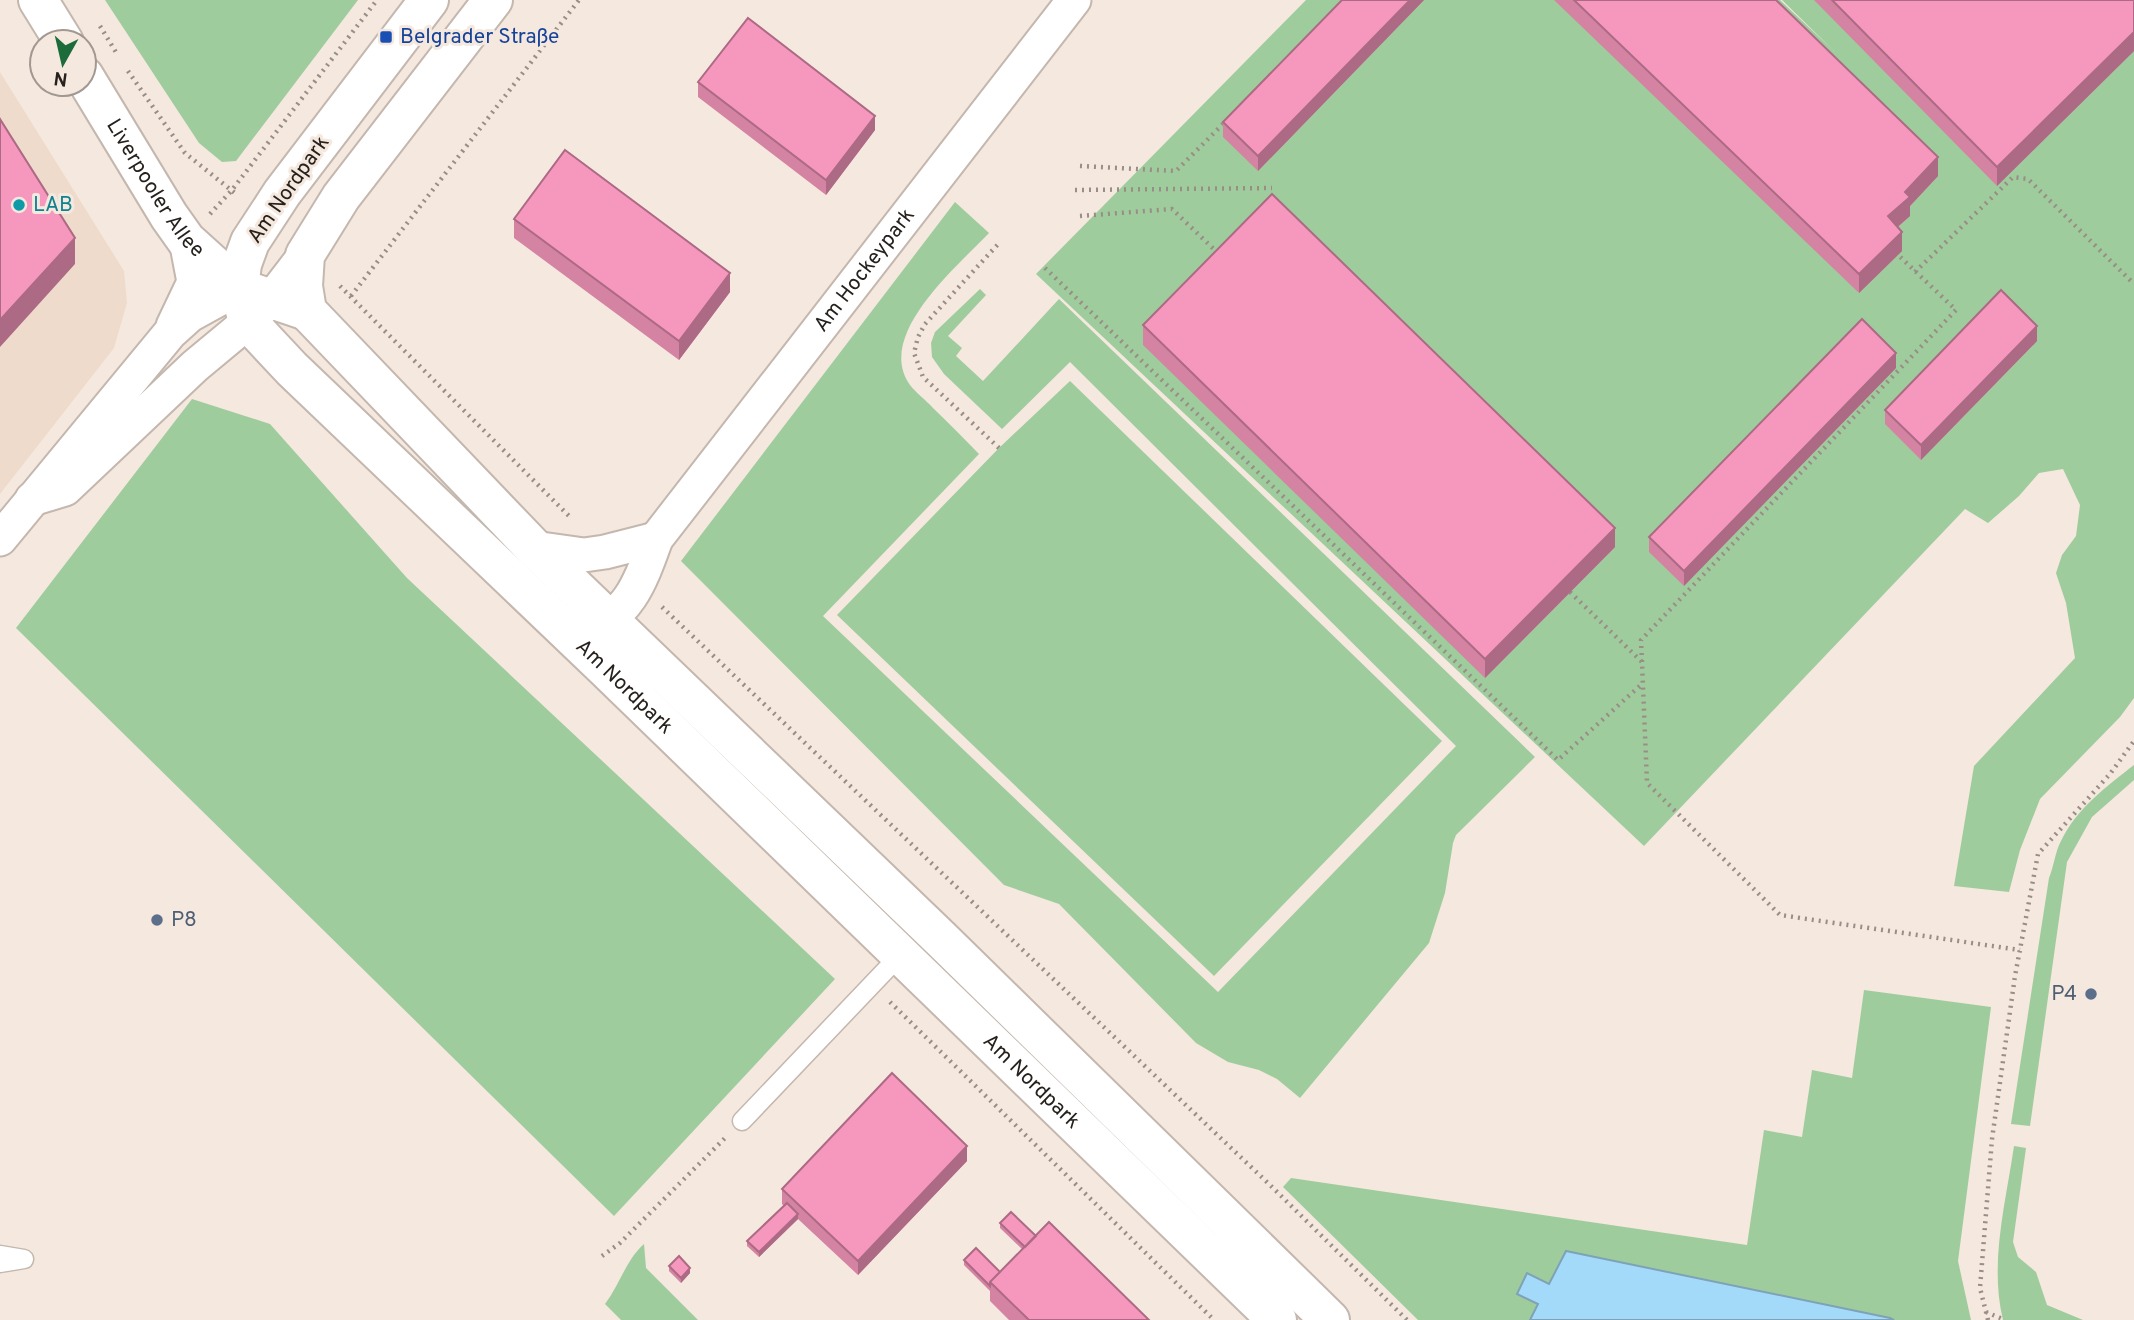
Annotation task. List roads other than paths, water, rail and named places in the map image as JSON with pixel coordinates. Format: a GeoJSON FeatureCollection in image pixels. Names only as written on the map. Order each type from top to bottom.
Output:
{"type":"FeatureCollection","features":[{"type":"Feature","properties":{"kind":"street"},"geometry":{"type":"LineString","coordinates":[[38,0],[55,28]]}},
{"type":"Feature","properties":{"kind":"street","name":"Am Nordpark"},"geometry":{"type":"LineString","coordinates":[[429,0],[250,242],[242,264],[267,305],[292,369],[1277,1320]]}},
{"type":"Feature","properties":{"kind":"street"},"geometry":{"type":"LineString","coordinates":[[32,499],[65,489],[195,366],[267,305],[303,286],[304,255],[341,197],[493,0]]}},
{"type":"Feature","properties":{"kind":"street","name":"Am Hockeypark"},"geometry":{"type":"LineString","coordinates":[[610,620],[639,586],[656,539],[1074,0]]}},
{"type":"Feature","properties":{"kind":"street","name":"Liverpooler Allee"},"geometry":{"type":"LineString","coordinates":[[97,98],[186,240],[267,305]]}},
{"type":"Feature","properties":{"kind":"street"},"geometry":{"type":"LineString","coordinates":[[170,333],[194,282],[186,240]]}},
{"type":"Feature","properties":{"kind":"street"},"geometry":{"type":"LineString","coordinates":[[0,539],[170,333],[190,315],[267,305]]}},
{"type":"Feature","properties":{"kind":"street","name":"Am Nordpark"},"geometry":{"type":"LineString","coordinates":[[267,305],[610,620],[1330,1320]]}},
{"type":"Feature","properties":{"kind":"street"},"geometry":{"type":"LineString","coordinates":[[534,548],[584,555],[656,539]]}},
{"type":"Feature","properties":{"kind":"street"},"geometry":{"type":"LineString","coordinates":[[561,626],[587,627],[610,620]]}},
{"type":"Feature","properties":{"kind":"lane"},"geometry":{"type":"LineString","coordinates":[[742,1121],[928,927]]}},
{"type":"Feature","properties":{"kind":"lane"},"geometry":{"type":"LineString","coordinates":[[0,1255],[24,1259],[0,1263]]}},
{"type":"Feature","properties":{"kind":"water"},"geometry":{"type":"Polygon","coordinates":[[[1566,1251],[1894,1320],[1530,1320],[1538,1304],[1517,1294],[1527,1273],[1549,1284],[1566,1251]]]}},
{"type":"Feature","properties":{"kind":"place","name":"Belgrader Straße"},"geometry":{"type":"Point","coordinates":[386,37]}},
{"type":"Feature","properties":{"kind":"place","name":"LAB"},"geometry":{"type":"Point","coordinates":[19,205]}},
{"type":"Feature","properties":{"kind":"place","name":"P8"},"geometry":{"type":"Point","coordinates":[157,920]}},
{"type":"Feature","properties":{"kind":"place","name":"P4"},"geometry":{"type":"Point","coordinates":[2091,994]}}]}
